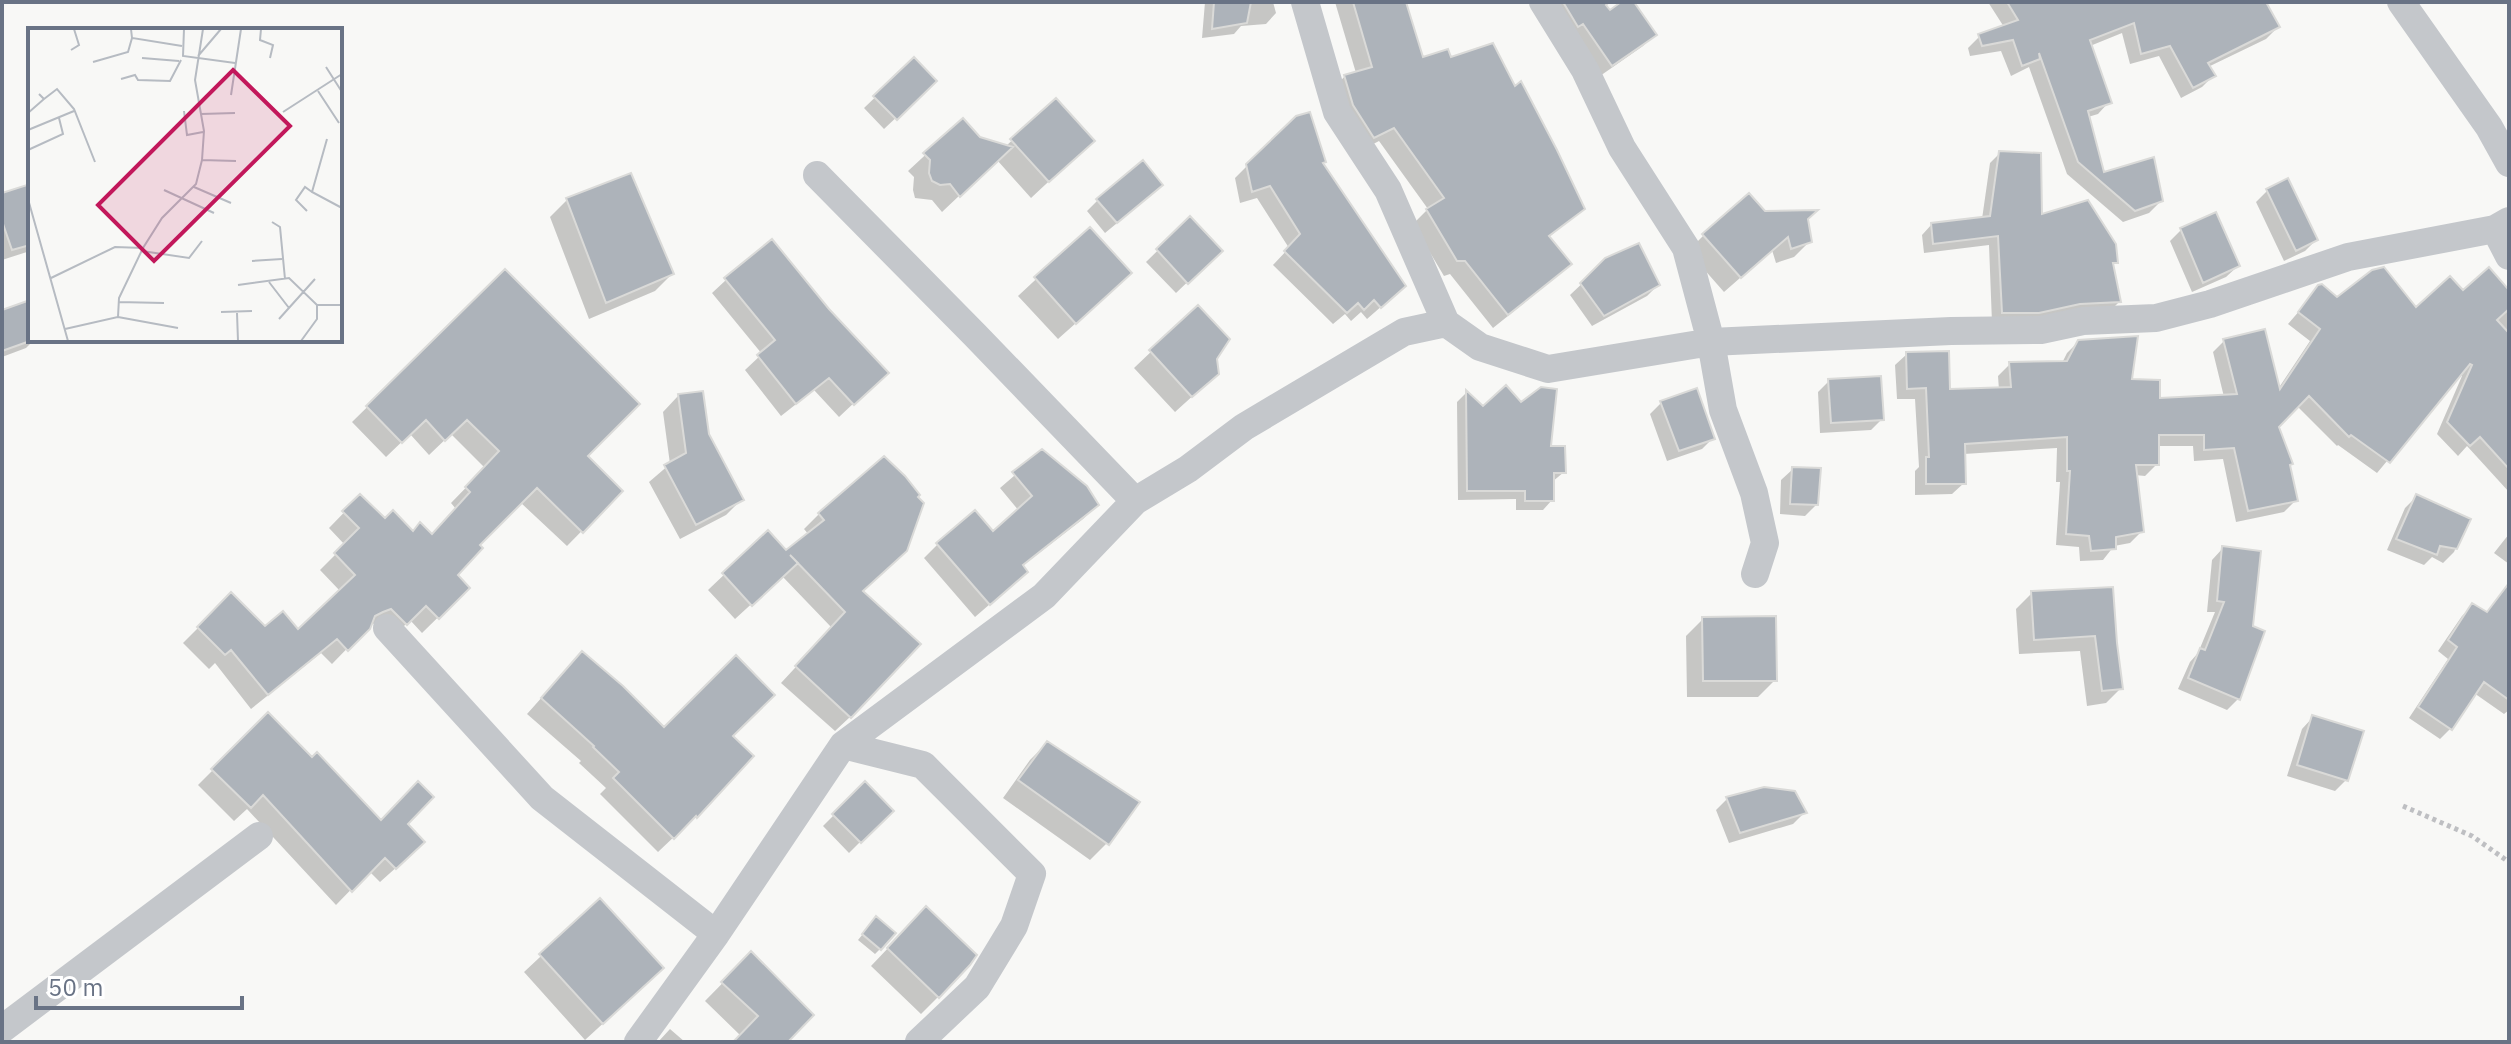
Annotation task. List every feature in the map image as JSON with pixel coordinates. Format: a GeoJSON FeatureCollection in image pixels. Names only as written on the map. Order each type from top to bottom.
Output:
{"type":"FeatureCollection","features":[{"type":"Feature","properties":{"kind":"street"},"geometry":{"type":"LineString","coordinates":[[1305,2],[1337,112],[1388,190],[1446,323],[1480,347],[1548,369],[1711,342],[2041,330],[2083,321],[2156,318],[2210,304],[2348,257],[2502,225],[2509,256]]}},
{"type":"Feature","properties":{"kind":"street"},"geometry":{"type":"LineString","coordinates":[[1543,2],[1585,70],[1622,148],[1686,248],[1711,342],[1723,410],[1754,493],[1765,543],[1755,574]]}},
{"type":"Feature","properties":{"kind":"street"},"geometry":{"type":"LineString","coordinates":[[2401,2],[2489,127],[2509,163]]}},
{"type":"Feature","properties":{"kind":"street"},"geometry":{"type":"LineString","coordinates":[[817,175],[1135,501]]}},
{"type":"Feature","properties":{"kind":"street"},"geometry":{"type":"LineString","coordinates":[[638,1042],[716,934],[843,745],[1044,596],[1135,501],[1188,469],[1244,427],[1404,332],[1446,323]]}},
{"type":"Feature","properties":{"kind":"street"},"geometry":{"type":"LineString","coordinates":[[387,628],[542,798],[716,934]]}},
{"type":"Feature","properties":{"kind":"street"},"geometry":{"type":"LineString","coordinates":[[843,745],[923,765],[1032,874],[1014,926],[977,987],[919,1042]]}},
{"type":"Feature","properties":{"kind":"street"},"geometry":{"type":"LineString","coordinates":[[2,1029],[259,836]]}},
{"type":"Feature","properties":{"kind":"path"},"geometry":{"type":"LineString","coordinates":[[2403,806],[2472,836],[2509,862]]}},
{"type":"Feature","properties":{"kind":"building"},"geometry":{"type":"Polygon","coordinates":[[[1214,2],[1251,2],[1247,23],[1212,29],[1214,2]]]}},
{"type":"Feature","properties":{"kind":"building"},"geometry":{"type":"Polygon","coordinates":[[[1353,2],[1406,2],[1423,57],[1448,49],[1451,57],[1493,43],[1515,86],[1521,81],[1557,150],[1585,209],[1549,236],[1572,264],[1508,315],[1465,261],[1457,261],[1426,209],[1444,198],[1394,128],[1374,138],[1353,105],[1344,75],[1372,67],[1353,2]]]}},
{"type":"Feature","properties":{"kind":"building"},"geometry":{"type":"Polygon","coordinates":[[[1563,2],[1609,2],[1606,5],[1610,10],[1621,2],[1634,2],[1657,35],[1612,66],[1583,24],[1578,27],[1563,2]]]}},
{"type":"Feature","properties":{"kind":"building"},"geometry":{"type":"Polygon","coordinates":[[[2007,2],[2266,2],[2280,27],[2208,63],[2216,76],[2193,88],[2170,46],[2141,54],[2134,23],[2090,40],[2112,103],[2088,111],[2104,172],[2154,157],[2163,201],[2135,211],[2078,162],[2039,53],[2040,59],[2022,66],[2013,40],[1982,46],[1978,34],[2018,20],[2007,2]]]}},
{"type":"Feature","properties":{"kind":"building"},"geometry":{"type":"Polygon","coordinates":[[[914,57],[937,81],[897,120],[873,96],[914,57]]]}},
{"type":"Feature","properties":{"kind":"building"},"geometry":{"type":"Polygon","coordinates":[[[1056,98],[1095,141],[1049,182],[1010,139],[1056,98]]]}},
{"type":"Feature","properties":{"kind":"building"},"geometry":{"type":"Polygon","coordinates":[[[1310,112],[1326,162],[1323,163],[1406,286],[1381,308],[1374,300],[1364,310],[1358,303],[1347,313],[1284,251],[1300,234],[1270,186],[1252,192],[1246,164],[1296,116],[1310,112]]]}},
{"type":"Feature","properties":{"kind":"building"},"geometry":{"type":"Polygon","coordinates":[[[963,118],[980,137],[1013,147],[960,197],[950,184],[940,185],[932,181],[930,160],[923,153],[963,118]]]}},
{"type":"Feature","properties":{"kind":"building"},"geometry":{"type":"Polygon","coordinates":[[[1999,151],[2041,153],[2042,214],[2088,200],[2116,244],[2118,263],[2113,263],[2121,302],[2080,304],[2039,313],[2002,313],[1998,236],[1933,244],[1931,223],[1990,216],[1999,151]]]}},
{"type":"Feature","properties":{"kind":"building"},"geometry":{"type":"Polygon","coordinates":[[[1143,160],[1163,185],[1117,223],[1096,199],[1143,160]]]}},
{"type":"Feature","properties":{"kind":"building"},"geometry":{"type":"Polygon","coordinates":[[[631,173],[674,274],[606,303],[566,198],[631,173]]]}},
{"type":"Feature","properties":{"kind":"building"},"geometry":{"type":"Polygon","coordinates":[[[2288,178],[2318,240],[2296,251],[2266,189],[2288,178]]]}},
{"type":"Feature","properties":{"kind":"building"},"geometry":{"type":"Polygon","coordinates":[[[28,185],[28,246],[12,250],[2,221],[2,193],[28,185]]]}},
{"type":"Feature","properties":{"kind":"building"},"geometry":{"type":"Polygon","coordinates":[[[1749,193],[1765,211],[1818,210],[1808,219],[1812,242],[1791,249],[1788,237],[1741,278],[1702,234],[1749,193]]]}},
{"type":"Feature","properties":{"kind":"building"},"geometry":{"type":"Polygon","coordinates":[[[2216,212],[2240,266],[2203,283],[2180,228],[2216,212]]]}},
{"type":"Feature","properties":{"kind":"building"},"geometry":{"type":"Polygon","coordinates":[[[1190,216],[1223,251],[1188,284],[1156,249],[1190,216]]]}},
{"type":"Feature","properties":{"kind":"building"},"geometry":{"type":"Polygon","coordinates":[[[1090,227],[1132,273],[1076,324],[1034,277],[1090,227]]]}},
{"type":"Feature","properties":{"kind":"building"},"geometry":{"type":"Polygon","coordinates":[[[772,239],[829,309],[889,373],[854,405],[829,378],[796,404],[757,355],[775,340],[724,278],[772,239]]]}},
{"type":"Feature","properties":{"kind":"building"},"geometry":{"type":"Polygon","coordinates":[[[1639,243],[1660,285],[1604,316],[1580,283],[1605,258],[1639,243]]]}},
{"type":"Feature","properties":{"kind":"building"},"geometry":{"type":"Polygon","coordinates":[[[2384,267],[2416,307],[2450,276],[2463,290],[2489,267],[2509,290],[2509,309],[2497,320],[2509,333],[2509,469],[2480,437],[2470,446],[2447,422],[2470,364],[2390,463],[2351,435],[2349,437],[2309,396],[2279,427],[2293,464],[2290,465],[2298,501],[2248,511],[2234,448],[2204,450],[2204,435],[2159,435],[2159,465],[2136,465],[2144,532],[2116,537],[2116,549],[2091,551],[2089,536],[2066,534],[2070,471],[2067,471],[2067,437],[1965,444],[1966,484],[1926,484],[1926,457],[1929,457],[1926,388],[1907,389],[1906,352],[1949,351],[1950,389],[2011,387],[2009,362],[2067,361],[2078,340],[2138,336],[2132,379],[2160,380],[2160,398],[2237,394],[2223,339],[2265,329],[2280,389],[2320,329],[2298,312],[2318,285],[2322,284],[2337,297],[2372,270],[2384,267]]]}},
{"type":"Feature","properties":{"kind":"building"},"geometry":{"type":"Polygon","coordinates":[[[505,269],[640,404],[588,456],[623,491],[583,533],[537,488],[480,545],[483,548],[458,575],[470,588],[439,619],[426,606],[407,625],[391,609],[383,612],[375,616],[370,629],[348,651],[337,639],[268,695],[231,650],[225,655],[197,627],[231,592],[265,626],[283,611],[298,629],[355,575],[334,553],[359,528],[342,511],[360,494],[385,518],[393,510],[413,531],[420,522],[432,534],[470,492],[465,487],[499,451],[467,420],[445,441],[426,420],[402,443],[366,406],[505,269]]]}},
{"type":"Feature","properties":{"kind":"building"},"geometry":{"type":"Polygon","coordinates":[[[28,301],[28,342],[2,351],[2,310],[28,301]]]}},
{"type":"Feature","properties":{"kind":"building"},"geometry":{"type":"Polygon","coordinates":[[[1198,305],[1230,339],[1217,359],[1219,374],[1192,397],[1149,350],[1198,305]]]}},
{"type":"Feature","properties":{"kind":"building"},"geometry":{"type":"Polygon","coordinates":[[[1881,376],[1884,420],[1831,423],[1828,379],[1881,376]]]}},
{"type":"Feature","properties":{"kind":"building"},"geometry":{"type":"Polygon","coordinates":[[[1506,385],[1521,402],[1541,387],[1557,389],[1551,446],[1565,446],[1566,473],[1554,473],[1554,501],[1525,501],[1525,491],[1467,491],[1466,390],[1483,406],[1506,385]]]}},
{"type":"Feature","properties":{"kind":"building"},"geometry":{"type":"Polygon","coordinates":[[[1697,388],[1715,439],[1679,451],[1660,401],[1697,388]]]}},
{"type":"Feature","properties":{"kind":"building"},"geometry":{"type":"Polygon","coordinates":[[[703,391],[709,434],[744,500],[696,525],[664,465],[686,453],[678,394],[703,391]]]}},
{"type":"Feature","properties":{"kind":"building"},"geometry":{"type":"Polygon","coordinates":[[[1042,449],[1087,486],[1099,505],[1023,565],[1028,572],[990,605],[936,543],[975,510],[993,531],[1032,496],[1012,472],[1042,449]]]}},
{"type":"Feature","properties":{"kind":"building"},"geometry":{"type":"Polygon","coordinates":[[[884,456],[920,495],[918,497],[924,503],[907,551],[863,591],[921,644],[851,718],[795,666],[845,612],[798,563],[752,606],[722,573],[768,530],[786,550],[824,520],[818,513],[884,456]]]}},
{"type":"Feature","properties":{"kind":"building"},"geometry":{"type":"Polygon","coordinates":[[[1792,467],[1821,468],[1818,505],[1790,504],[1792,467]]]}},
{"type":"Feature","properties":{"kind":"building"},"geometry":{"type":"Polygon","coordinates":[[[2416,494],[2471,519],[2457,549],[2440,546],[2437,555],[2396,539],[2416,494]]]}},
{"type":"Feature","properties":{"kind":"building"},"geometry":{"type":"Polygon","coordinates":[[[2222,546],[2261,551],[2253,626],[2265,631],[2240,700],[2188,678],[2200,648],[2205,650],[2224,602],[2217,601],[2222,546]]]}},
{"type":"Feature","properties":{"kind":"building"},"geometry":{"type":"Polygon","coordinates":[[[2509,583],[2509,700],[2484,682],[2452,730],[2418,707],[2457,647],[2448,640],[2472,603],[2487,612],[2509,583]]]}},
{"type":"Feature","properties":{"kind":"building"},"geometry":{"type":"Polygon","coordinates":[[[2113,587],[2123,689],[2102,691],[2095,636],[2034,640],[2031,591],[2113,587]]]}},
{"type":"Feature","properties":{"kind":"building"},"geometry":{"type":"Polygon","coordinates":[[[1776,616],[1777,681],[1703,681],[1702,617],[1776,616]]]}},
{"type":"Feature","properties":{"kind":"building"},"geometry":{"type":"Polygon","coordinates":[[[582,651],[664,727],[736,655],[775,695],[733,736],[754,756],[674,839],[613,778],[619,772],[541,698],[582,651]]]}},
{"type":"Feature","properties":{"kind":"building"},"geometry":{"type":"Polygon","coordinates":[[[268,712],[312,757],[317,752],[381,820],[418,781],[434,797],[408,824],[425,842],[396,869],[385,858],[352,892],[263,795],[251,808],[211,769],[268,712]]]}},
{"type":"Feature","properties":{"kind":"building"},"geometry":{"type":"Polygon","coordinates":[[[2312,715],[2364,731],[2348,781],[2297,765],[2312,715]]]}},
{"type":"Feature","properties":{"kind":"building"},"geometry":{"type":"Polygon","coordinates":[[[1047,741],[1140,802],[1109,845],[1018,780],[1047,741]]]}},
{"type":"Feature","properties":{"kind":"building"},"geometry":{"type":"Polygon","coordinates":[[[865,781],[894,811],[861,843],[832,814],[865,781]]]}},
{"type":"Feature","properties":{"kind":"building"},"geometry":{"type":"Polygon","coordinates":[[[1764,787],[1795,791],[1807,813],[1740,833],[1726,797],[1764,787]]]}},
{"type":"Feature","properties":{"kind":"building"},"geometry":{"type":"Polygon","coordinates":[[[600,898],[664,968],[603,1024],[539,954],[600,898]]]}},
{"type":"Feature","properties":{"kind":"building"},"geometry":{"type":"Polygon","coordinates":[[[926,906],[977,955],[939,998],[887,948],[926,906]]]}},
{"type":"Feature","properties":{"kind":"building"},"geometry":{"type":"Polygon","coordinates":[[[876,916],[896,933],[881,950],[862,934],[876,916]]]}},
{"type":"Feature","properties":{"kind":"building"},"geometry":{"type":"Polygon","coordinates":[[[751,951],[814,1015],[788,1042],[733,1042],[758,1016],[721,982],[751,951]]]}}]}
